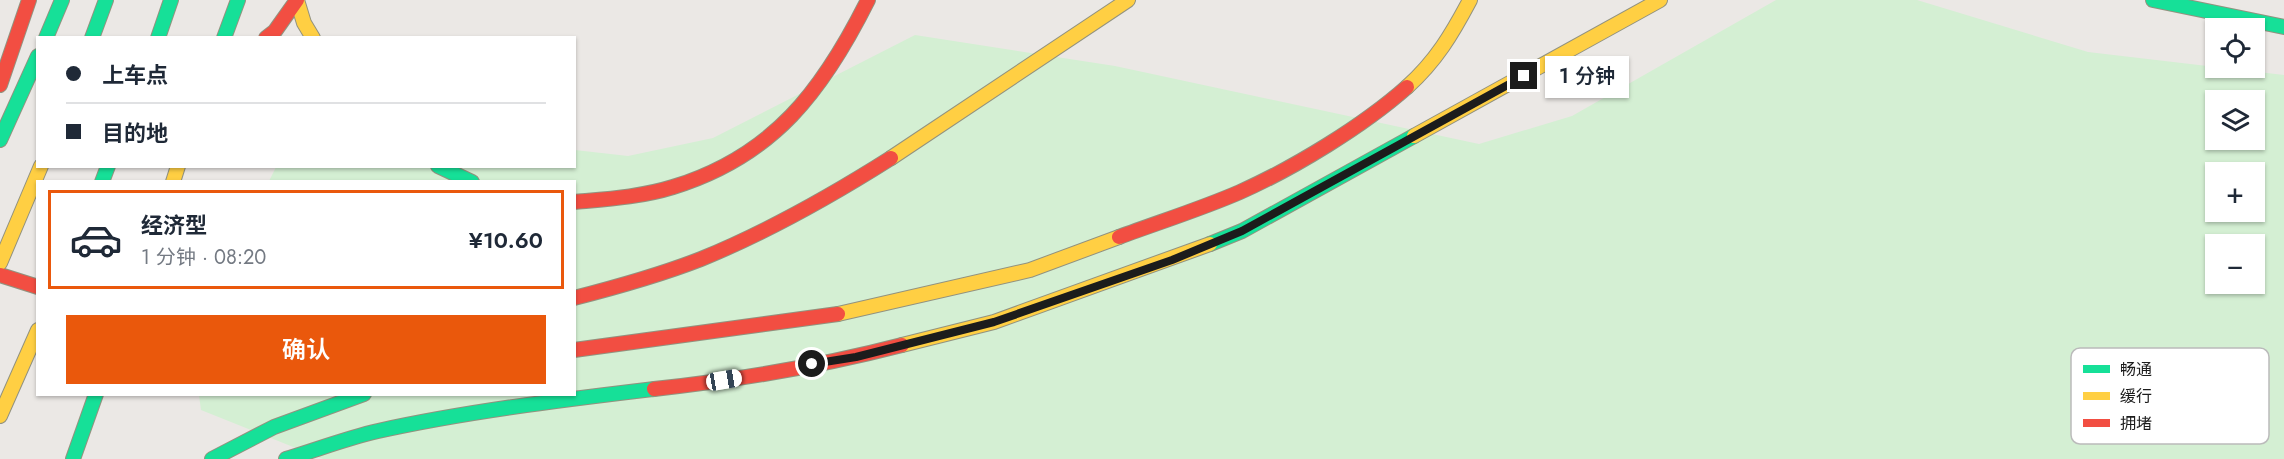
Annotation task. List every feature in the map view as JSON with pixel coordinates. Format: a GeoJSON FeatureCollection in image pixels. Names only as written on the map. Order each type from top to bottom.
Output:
{"type":"FeatureCollection","features":[{"type":"Feature","properties":{"kind":"main road"},"geometry":{"type":"LineString","coordinates":[[0,86],[29,0]]}},
{"type":"Feature","properties":{"kind":"main road"},"geometry":{"type":"LineString","coordinates":[[47,36],[62,0]]}},
{"type":"Feature","properties":{"kind":"main road"},"geometry":{"type":"LineString","coordinates":[[93,36],[106,0]]}},
{"type":"Feature","properties":{"kind":"main road"},"geometry":{"type":"LineString","coordinates":[[159,36],[171,0]]}},
{"type":"Feature","properties":{"kind":"main road"},"geometry":{"type":"LineString","coordinates":[[225,36],[237,0]]}},
{"type":"Feature","properties":{"kind":"main road"},"geometry":{"type":"LineString","coordinates":[[268,36],[297,0]]}},
{"type":"Feature","properties":{"kind":"main road"},"geometry":{"type":"LineString","coordinates":[[297,0],[304,23],[312,36]]}},
{"type":"Feature","properties":{"kind":"main road"},"geometry":{"type":"LineString","coordinates":[[576,202],[648,195],[684,184],[720,169],[752,150],[782,127],[809,100],[832,70],[853,36],[868,0]]}},
{"type":"Feature","properties":{"kind":"main road"},"geometry":{"type":"LineString","coordinates":[[576,297],[646,278],[716,252],[796,212],[894,156],[1128,0]]}},
{"type":"Feature","properties":{"kind":"main road"},"geometry":{"type":"LineString","coordinates":[[576,350],[850,312],[985,281],[1030,270],[1229,196],[1308,157],[1391,100],[1429,65],[1449,40],[1470,0]]}},
{"type":"Feature","properties":{"kind":"main road"},"geometry":{"type":"LineString","coordinates":[[286,459],[375,432],[432,420],[576,398],[702,384],[856,357],[994,322],[1172,260],[1242,231],[1660,0]]}},
{"type":"Feature","properties":{"kind":"main road"},"geometry":{"type":"LineString","coordinates":[[2153,0],[2284,27]]}},
{"type":"Feature","properties":{"kind":"main road"},"geometry":{"type":"LineString","coordinates":[[0,140],[36,60]]}},
{"type":"Feature","properties":{"kind":"main road"},"geometry":{"type":"LineString","coordinates":[[0,263],[41,168]]}},
{"type":"Feature","properties":{"kind":"main road"},"geometry":{"type":"LineString","coordinates":[[442,168],[468,180]]}},
{"type":"Feature","properties":{"kind":"main road"},"geometry":{"type":"LineString","coordinates":[[0,275],[36,286]]}},
{"type":"Feature","properties":{"kind":"main road"},"geometry":{"type":"LineString","coordinates":[[0,416],[36,335]]}},
{"type":"Feature","properties":{"kind":"main road"},"geometry":{"type":"LineString","coordinates":[[73,459],[95,396]]}},
{"type":"Feature","properties":{"kind":"main road"},"geometry":{"type":"LineString","coordinates":[[212,459],[274,427],[359,396]]}},
{"type":"Feature","properties":{"kind":"green space"},"geometry":{"type":"Polygon","coordinates":[[[1776,0],[1917,0],[2088,52],[2205,66],[2205,78],[2265,78],[2265,73],[2284,75],[2284,459],[323,459],[201,410],[199,396],[576,396],[576,180],[270,180],[276,168],[576,168],[576,150],[628,156],[713,138],[915,35],[1115,66],[1479,144],[1572,116],[1776,0]]]}},
{"type":"Feature","properties":{"kind":"traffic: fast"},"geometry":{"type":"LineString","coordinates":[[47,36],[62,0]]}},
{"type":"Feature","properties":{"kind":"traffic: fast"},"geometry":{"type":"LineString","coordinates":[[93,36],[106,0]]}},
{"type":"Feature","properties":{"kind":"traffic: fast"},"geometry":{"type":"LineString","coordinates":[[159,36],[171,0]]}},
{"type":"Feature","properties":{"kind":"traffic: fast"},"geometry":{"type":"LineString","coordinates":[[225,36],[238,0]]}},
{"type":"Feature","properties":{"kind":"traffic: fast"},"geometry":{"type":"LineString","coordinates":[[2153,0],[2284,27]]}},
{"type":"Feature","properties":{"kind":"traffic: fast"},"geometry":{"type":"LineString","coordinates":[[0,140],[36,60]]}},
{"type":"Feature","properties":{"kind":"traffic: fast"},"geometry":{"type":"LineString","coordinates":[[1210,244],[1242,231],[1414,136]]}},
{"type":"Feature","properties":{"kind":"traffic: fast"},"geometry":{"type":"LineString","coordinates":[[103,180],[107,168]]}},
{"type":"Feature","properties":{"kind":"traffic: fast"},"geometry":{"type":"LineString","coordinates":[[442,168],[468,180]]}},
{"type":"Feature","properties":{"kind":"traffic: fast"},"geometry":{"type":"LineString","coordinates":[[286,459],[355,437],[412,424],[516,407],[654,389]]}},
{"type":"Feature","properties":{"kind":"traffic: fast"},"geometry":{"type":"LineString","coordinates":[[73,459],[95,396]]}},
{"type":"Feature","properties":{"kind":"traffic: fast"},"geometry":{"type":"LineString","coordinates":[[212,459],[274,427],[359,396]]}},
{"type":"Feature","properties":{"kind":"traffic: slow"},"geometry":{"type":"LineString","coordinates":[[297,0],[304,23],[312,36]]}},
{"type":"Feature","properties":{"kind":"traffic: slow"},"geometry":{"type":"LineString","coordinates":[[891,158],[1128,0]]}},
{"type":"Feature","properties":{"kind":"traffic: slow"},"geometry":{"type":"LineString","coordinates":[[1407,87],[1427,67],[1443,46],[1470,0]]}},
{"type":"Feature","properties":{"kind":"traffic: slow"},"geometry":{"type":"LineString","coordinates":[[1414,136],[1660,0]]}},
{"type":"Feature","properties":{"kind":"traffic: slow"},"geometry":{"type":"LineString","coordinates":[[0,263],[40,168]]}},
{"type":"Feature","properties":{"kind":"traffic: slow"},"geometry":{"type":"LineString","coordinates":[[174,180],[177,168]]}},
{"type":"Feature","properties":{"kind":"traffic: slow"},"geometry":{"type":"LineString","coordinates":[[838,314],[1030,270],[1119,237]]}},
{"type":"Feature","properties":{"kind":"traffic: slow"},"geometry":{"type":"LineString","coordinates":[[902,345],[994,322],[1210,244]]}},
{"type":"Feature","properties":{"kind":"traffic: slow"},"geometry":{"type":"LineString","coordinates":[[0,416],[36,335]]}},
{"type":"Feature","properties":{"kind":"traffic: jam"},"geometry":{"type":"LineString","coordinates":[[0,85],[29,0]]}},
{"type":"Feature","properties":{"kind":"traffic: jam"},"geometry":{"type":"LineString","coordinates":[[269,36],[275,31],[297,0]]}},
{"type":"Feature","properties":{"kind":"traffic: jam"},"geometry":{"type":"LineString","coordinates":[[576,202],[624,197],[673,187],[709,174],[740,157],[792,116],[813,91],[833,63],[868,0]]}},
{"type":"Feature","properties":{"kind":"traffic: jam"},"geometry":{"type":"LineString","coordinates":[[1119,237],[1225,198],[1283,171],[1349,131],[1407,87]]}},
{"type":"Feature","properties":{"kind":"traffic: jam"},"geometry":{"type":"LineString","coordinates":[[576,297],[654,275],[726,248],[798,213],[891,158]]}},
{"type":"Feature","properties":{"kind":"traffic: jam"},"geometry":{"type":"LineString","coordinates":[[0,275],[36,286]]}},
{"type":"Feature","properties":{"kind":"traffic: jam"},"geometry":{"type":"LineString","coordinates":[[576,350],[838,314]]}},
{"type":"Feature","properties":{"kind":"traffic: jam"},"geometry":{"type":"LineString","coordinates":[[654,389],[779,372],[902,345]]}},
{"type":"Feature","properties":{"kind":"route"},"geometry":{"type":"LineString","coordinates":[[812,364],[856,357],[994,322],[1172,260],[1242,231],[1524,76]]}}]}
